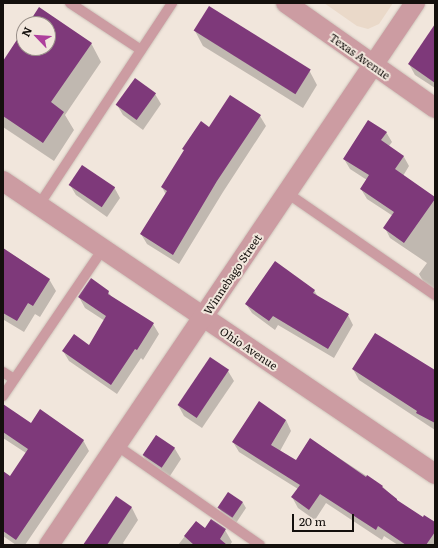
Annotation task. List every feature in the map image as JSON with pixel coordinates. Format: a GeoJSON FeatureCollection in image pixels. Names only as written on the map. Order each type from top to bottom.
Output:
{"type":"FeatureCollection","features":[{"type":"Feature","properties":{"kind":"street","name":"Texas Avenue"},"geometry":{"type":"LineString","coordinates":[[286,3],[435,108]]}},
{"type":"Feature","properties":{"kind":"street","name":"Winnebago Street"},"geometry":{"type":"LineString","coordinates":[[49,545],[415,3]]}},
{"type":"Feature","properties":{"kind":"street","name":"Ohio Avenue"},"geometry":{"type":"LineString","coordinates":[[3,181],[435,474]]}},
{"type":"Feature","properties":{"kind":"lane"},"geometry":{"type":"LineString","coordinates":[[70,3],[141,50]]}},
{"type":"Feature","properties":{"kind":"lane"},"geometry":{"type":"LineString","coordinates":[[39,205],[172,3]]}},
{"type":"Feature","properties":{"kind":"lane"},"geometry":{"type":"LineString","coordinates":[[287,192],[435,295]]}},
{"type":"Feature","properties":{"kind":"lane"},"geometry":{"type":"LineString","coordinates":[[3,396],[103,249]]}},
{"type":"Feature","properties":{"kind":"lane"},"geometry":{"type":"LineString","coordinates":[[3,372],[14,379]]}},
{"type":"Feature","properties":{"kind":"lane"},"geometry":{"type":"LineString","coordinates":[[116,445],[260,545]]}},
{"type":"Feature","properties":{"kind":"shaded area"},"geometry":{"type":"Polygon","coordinates":[[[324,3],[393,3],[379,24],[368,29],[357,26],[324,3]]]}},
{"type":"Feature","properties":{"kind":"building"},"geometry":{"type":"Polygon","coordinates":[[[209,6],[311,70],[295,94],[194,31],[209,6]]]}},
{"type":"Feature","properties":{"kind":"building"},"geometry":{"type":"Polygon","coordinates":[[[39,7],[52,16],[33,16],[39,7]]]}},
{"type":"Feature","properties":{"kind":"building"},"geometry":{"type":"Polygon","coordinates":[[[56,19],[92,43],[51,102],[64,112],[43,143],[3,116],[3,61],[16,41],[16,56],[56,56],[56,19]]]}},
{"type":"Feature","properties":{"kind":"building"},"geometry":{"type":"Polygon","coordinates":[[[435,24],[435,83],[408,64],[435,24]]]}},
{"type":"Feature","properties":{"kind":"building"},"geometry":{"type":"Polygon","coordinates":[[[135,78],[156,93],[137,120],[116,105],[135,78]]]}},
{"type":"Feature","properties":{"kind":"building"},"geometry":{"type":"Polygon","coordinates":[[[230,95],[261,115],[217,181],[173,255],[140,234],[167,191],[161,187],[184,150],[182,149],[201,121],[209,127],[230,95]]]}},
{"type":"Feature","properties":{"kind":"building"},"geometry":{"type":"Polygon","coordinates":[[[368,120],[387,132],[381,140],[404,156],[395,169],[435,197],[404,243],[383,228],[394,212],[360,189],[369,175],[343,159],[368,120]]]}},
{"type":"Feature","properties":{"kind":"building"},"geometry":{"type":"Polygon","coordinates":[[[82,165],[115,187],[102,207],[69,185],[82,165]]]}},
{"type":"Feature","properties":{"kind":"building"},"geometry":{"type":"Polygon","coordinates":[[[3,248],[50,279],[33,306],[28,303],[17,321],[3,313],[3,248]]]}},
{"type":"Feature","properties":{"kind":"building"},"geometry":{"type":"Polygon","coordinates":[[[275,261],[315,290],[313,293],[349,314],[328,349],[273,316],[269,321],[245,304],[275,261]]]}},
{"type":"Feature","properties":{"kind":"building"},"geometry":{"type":"Polygon","coordinates":[[[91,278],[109,291],[108,294],[154,323],[137,350],[135,349],[111,385],[62,351],[74,334],[89,345],[106,316],[78,297],[91,278]]]}},
{"type":"Feature","properties":{"kind":"building"},"geometry":{"type":"Polygon","coordinates":[[[375,333],[435,370],[435,423],[416,413],[417,411],[352,369],[375,333]]]}},
{"type":"Feature","properties":{"kind":"building"},"geometry":{"type":"Polygon","coordinates":[[[210,357],[229,370],[197,418],[178,405],[210,357]]]}},
{"type":"Feature","properties":{"kind":"building"},"geometry":{"type":"Polygon","coordinates":[[[259,401],[286,420],[271,445],[296,460],[310,438],[366,477],[367,475],[383,486],[382,487],[397,500],[423,517],[424,515],[435,522],[435,532],[426,545],[406,545],[378,526],[376,530],[320,494],[309,510],[291,497],[300,485],[232,442],[259,401]]]}},
{"type":"Feature","properties":{"kind":"building"},"geometry":{"type":"Polygon","coordinates":[[[3,404],[31,423],[40,409],[84,440],[16,540],[3,531],[3,471],[10,476],[28,449],[3,432],[3,404]]]}},
{"type":"Feature","properties":{"kind":"building"},"geometry":{"type":"Polygon","coordinates":[[[156,435],[175,448],[162,468],[143,455],[156,435]]]}},
{"type":"Feature","properties":{"kind":"building"},"geometry":{"type":"Polygon","coordinates":[[[228,492],[243,502],[232,518],[217,508],[228,492]]]}},
{"type":"Feature","properties":{"kind":"building"},"geometry":{"type":"Polygon","coordinates":[[[116,496],[132,507],[107,545],[83,545],[116,496]]]}},
{"type":"Feature","properties":{"kind":"building"},"geometry":{"type":"Polygon","coordinates":[[[211,519],[226,529],[220,539],[227,545],[194,545],[184,536],[196,521],[205,528],[211,519]]]}}]}
